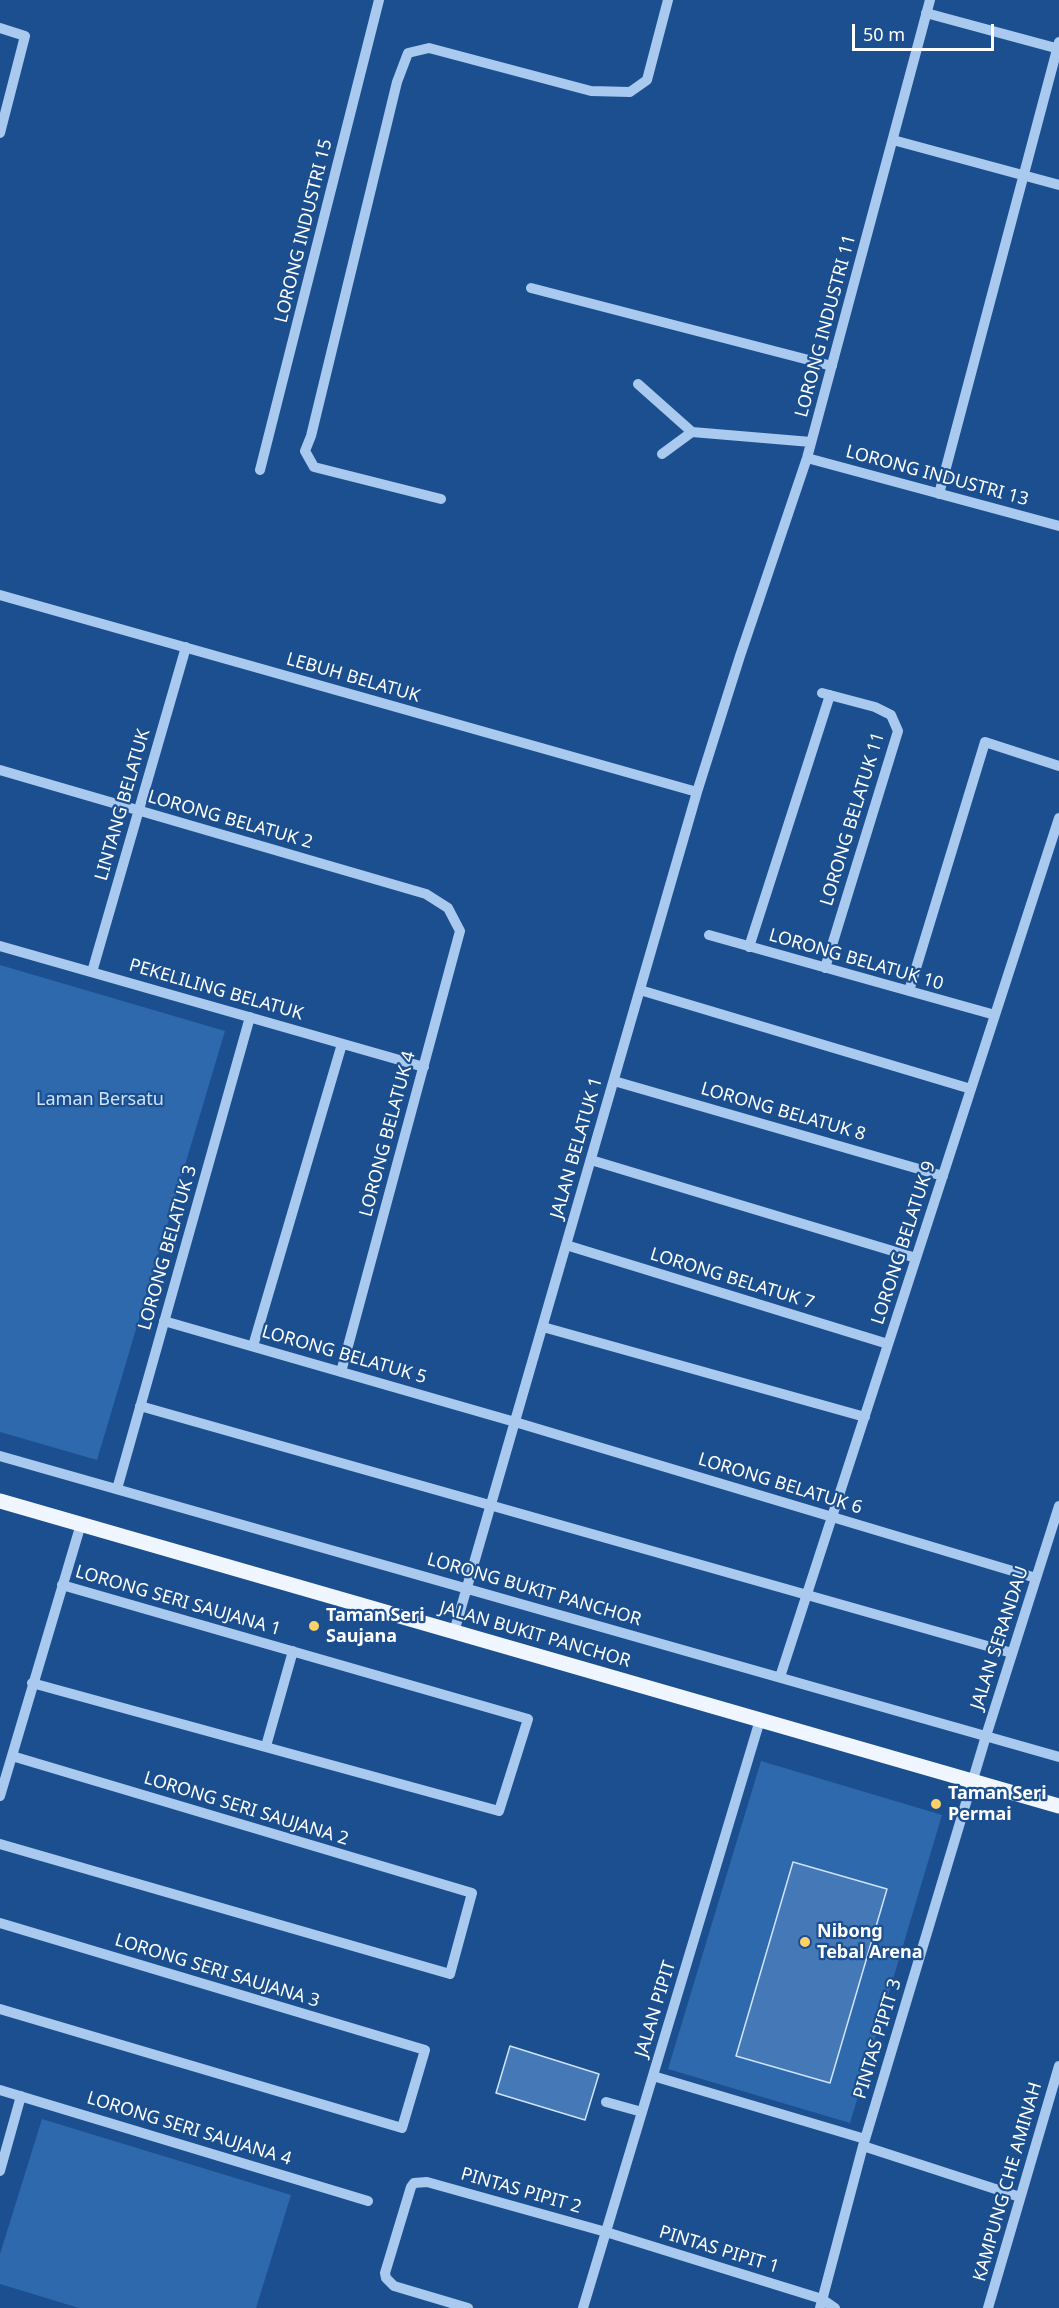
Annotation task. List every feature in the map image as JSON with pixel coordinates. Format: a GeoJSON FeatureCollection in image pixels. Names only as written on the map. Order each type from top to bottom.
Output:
{"type":"FeatureCollection","features":[{"type":"Feature","properties":{"kind":"main road","name":"JALAN BUKIT PANCHOR"},"geometry":{"type":"LineString","coordinates":[[0,1501],[1059,1806]]}},
{"type":"Feature","properties":{"kind":"street","name":"LORONG INDUSTRI 15"},"geometry":{"type":"LineString","coordinates":[[260,470],[379,0]]}},
{"type":"Feature","properties":{"kind":"street"},"geometry":{"type":"LineString","coordinates":[[441,499],[314,467],[305,451],[311,436],[397,82],[408,53],[429,48],[591,91],[630,92],[647,80],[668,0]]}},
{"type":"Feature","properties":{"kind":"street","name":"LORONG INDUSTRI 11"},"geometry":{"type":"LineString","coordinates":[[735,675],[807,458],[930,0]]}},
{"type":"Feature","properties":{"kind":"street"},"geometry":{"type":"LineString","coordinates":[[926,13],[1058,47],[939,494]]}},
{"type":"Feature","properties":{"kind":"street"},"geometry":{"type":"LineString","coordinates":[[0,28],[25,36],[0,133]]}},
{"type":"Feature","properties":{"kind":"street"},"geometry":{"type":"LineString","coordinates":[[893,140],[1059,185]]}},
{"type":"Feature","properties":{"kind":"street"},"geometry":{"type":"LineString","coordinates":[[531,288],[832,366]]}},
{"type":"Feature","properties":{"kind":"street"},"geometry":{"type":"LineString","coordinates":[[639,384],[692,432],[811,442]]}},
{"type":"Feature","properties":{"kind":"street"},"geometry":{"type":"LineString","coordinates":[[662,454],[692,432]]}},
{"type":"Feature","properties":{"kind":"street","name":"LORONG INDUSTRI 13"},"geometry":{"type":"LineString","coordinates":[[807,458],[1058,523]]}},
{"type":"Feature","properties":{"kind":"street","name":"LEBUH BELATUK"},"geometry":{"type":"LineString","coordinates":[[0,595],[698,792]]}},
{"type":"Feature","properties":{"kind":"street","name":"LINTANG BELATUK"},"geometry":{"type":"LineString","coordinates":[[92,972],[186,648]]}},
{"type":"Feature","properties":{"kind":"street","name":"JALAN BELATUK 1"},"geometry":{"type":"LineString","coordinates":[[454,1632],[698,792],[735,675]]}},
{"type":"Feature","properties":{"kind":"street","name":"LORONG BELATUK 11"},"geometry":{"type":"LineString","coordinates":[[749,947],[826,694],[875,707],[891,716],[898,730],[825,968]]}},
{"type":"Feature","properties":{"kind":"street"},"geometry":{"type":"LineString","coordinates":[[909,992],[985,742],[1059,766]]}},
{"type":"Feature","properties":{"kind":"street","name":"LORONG BELATUK 2"},"geometry":{"type":"LineString","coordinates":[[0,770],[426,894],[448,908]]}},
{"type":"Feature","properties":{"kind":"street","name":"LORONG BELATUK 9"},"geometry":{"type":"LineString","coordinates":[[780,1677],[1059,818]]}},
{"type":"Feature","properties":{"kind":"street","name":"LORONG BELATUK 4"},"geometry":{"type":"LineString","coordinates":[[341,1372],[460,931],[448,908]]}},
{"type":"Feature","properties":{"kind":"street","name":"LORONG BELATUK 10"},"geometry":{"type":"LineString","coordinates":[[709,935],[995,1015]]}},
{"type":"Feature","properties":{"kind":"street","name":"PEKELILING BELATUK"},"geometry":{"type":"LineString","coordinates":[[0,946],[424,1067]]}},
{"type":"Feature","properties":{"kind":"street"},"geometry":{"type":"LineString","coordinates":[[640,990],[971,1089]]}},
{"type":"Feature","properties":{"kind":"street","name":"LORONG BELATUK 3"},"geometry":{"type":"LineString","coordinates":[[117,1489],[250,1017]]}},
{"type":"Feature","properties":{"kind":"street"},"geometry":{"type":"LineString","coordinates":[[253,1346],[342,1044]]}},
{"type":"Feature","properties":{"kind":"street","name":"LORONG BELATUK 8"},"geometry":{"type":"LineString","coordinates":[[614,1081],[943,1176]]}},
{"type":"Feature","properties":{"kind":"street"},"geometry":{"type":"LineString","coordinates":[[591,1161],[916,1258]]}},
{"type":"Feature","properties":{"kind":"street","name":"LORONG BELATUK 7"},"geometry":{"type":"LineString","coordinates":[[566,1245],[888,1344]]}},
{"type":"Feature","properties":{"kind":"street","name":"LORONG BELATUK 5"},"geometry":{"type":"LineString","coordinates":[[164,1321],[515,1422]]}},
{"type":"Feature","properties":{"kind":"street"},"geometry":{"type":"LineString","coordinates":[[543,1327],[865,1417]]}},
{"type":"Feature","properties":{"kind":"street"},"geometry":{"type":"LineString","coordinates":[[140,1406],[1012,1653]]}},
{"type":"Feature","properties":{"kind":"street","name":"LORONG BELATUK 6"},"geometry":{"type":"LineString","coordinates":[[515,1422],[1036,1578]]}},
{"type":"Feature","properties":{"kind":"street","name":"LORONG BUKIT PANCHOR"},"geometry":{"type":"LineString","coordinates":[[0,1456],[1059,1757]]}},
{"type":"Feature","properties":{"kind":"street","name":"JALAN SERANDAU"},"geometry":{"type":"LineString","coordinates":[[973,1781],[1036,1578],[1055,1533],[1059,1506]]}},
{"type":"Feature","properties":{"kind":"street"},"geometry":{"type":"LineString","coordinates":[[0,1796],[81,1524]]}},
{"type":"Feature","properties":{"kind":"street","name":"LORONG SERI SAUJANA 1"},"geometry":{"type":"LineString","coordinates":[[62,1585],[528,1719],[499,1811],[266,1746]]}},
{"type":"Feature","properties":{"kind":"street"},"geometry":{"type":"LineString","coordinates":[[32,1683],[266,1746],[293,1651]]}},
{"type":"Feature","properties":{"kind":"street","name":"JALAN PIPIT"},"geometry":{"type":"LineString","coordinates":[[583,2308],[760,1720]]}},
{"type":"Feature","properties":{"kind":"street","name":"LORONG SERI SAUJANA 2"},"geometry":{"type":"LineString","coordinates":[[0,1844],[450,1974],[472,1893],[12,1756]]}},
{"type":"Feature","properties":{"kind":"street","name":"PINTAS PIPIT 3"},"geometry":{"type":"LineString","coordinates":[[821,2304],[864,2143],[973,1781]]}},
{"type":"Feature","properties":{"kind":"street","name":"LORONG SERI SAUJANA 3"},"geometry":{"type":"LineString","coordinates":[[0,1923],[424,2050],[402,2128],[0,2009]]}},
{"type":"Feature","properties":{"kind":"street","name":"KAMPUNG CHE AMINAH"},"geometry":{"type":"LineString","coordinates":[[988,2308],[1059,2066]]}},
{"type":"Feature","properties":{"kind":"street"},"geometry":{"type":"LineString","coordinates":[[653,2076],[864,2143],[1020,2197]]}},
{"type":"Feature","properties":{"kind":"street","name":"LORONG SERI SAUJANA 4"},"geometry":{"type":"LineString","coordinates":[[0,2090],[368,2201]]}},
{"type":"Feature","properties":{"kind":"street"},"geometry":{"type":"LineString","coordinates":[[0,2171],[21,2096]]}},
{"type":"Feature","properties":{"kind":"street"},"geometry":{"type":"LineString","coordinates":[[606,2102],[642,2112]]}},
{"type":"Feature","properties":{"kind":"street","name":"PINTAS PIPIT 2"},"geometry":{"type":"LineString","coordinates":[[468,2308],[394,2286],[386,2278],[385,2273],[411,2187],[420,2181],[606,2232]]}},
{"type":"Feature","properties":{"kind":"street","name":"PINTAS PIPIT 1"},"geometry":{"type":"LineString","coordinates":[[606,2232],[835,2308]]}},
{"type":"Feature","properties":{"kind":"green space","name":"Laman Bersatu"},"geometry":{"type":"Polygon","coordinates":[[[0,965],[225,1031],[97,1460],[0,1432],[0,965]]]}},
{"type":"Feature","properties":{"kind":"green space","name":"Nibong Tebal Arena"},"geometry":{"type":"Polygon","coordinates":[[[761,1761],[942,1815],[850,2123],[668,2069],[761,1761]]]}},
{"type":"Feature","properties":{"kind":"green space"},"geometry":{"type":"Polygon","coordinates":[[[42,2119],[291,2195],[256,2308],[79,2308],[0,2284],[0,2254],[42,2119]]]}},
{"type":"Feature","properties":{"kind":"building"},"geometry":{"type":"Polygon","coordinates":[[[793,1862],[887,1889],[830,2083],[736,2056],[793,1862]]]}},
{"type":"Feature","properties":{"kind":"building"},"geometry":{"type":"Polygon","coordinates":[[[510,2046],[599,2074],[585,2120],[496,2093],[510,2046]]]}},
{"type":"Feature","properties":{"kind":"place","name":"Taman Seri Saujana"},"geometry":{"type":"Point","coordinates":[314,1626]}},
{"type":"Feature","properties":{"kind":"place","name":"Taman Seri Permai"},"geometry":{"type":"Point","coordinates":[936,1804]}},
{"type":"Feature","properties":{"kind":"place","name":"Nibong Tebal Arena"},"geometry":{"type":"Point","coordinates":[805,1942]}}]}
